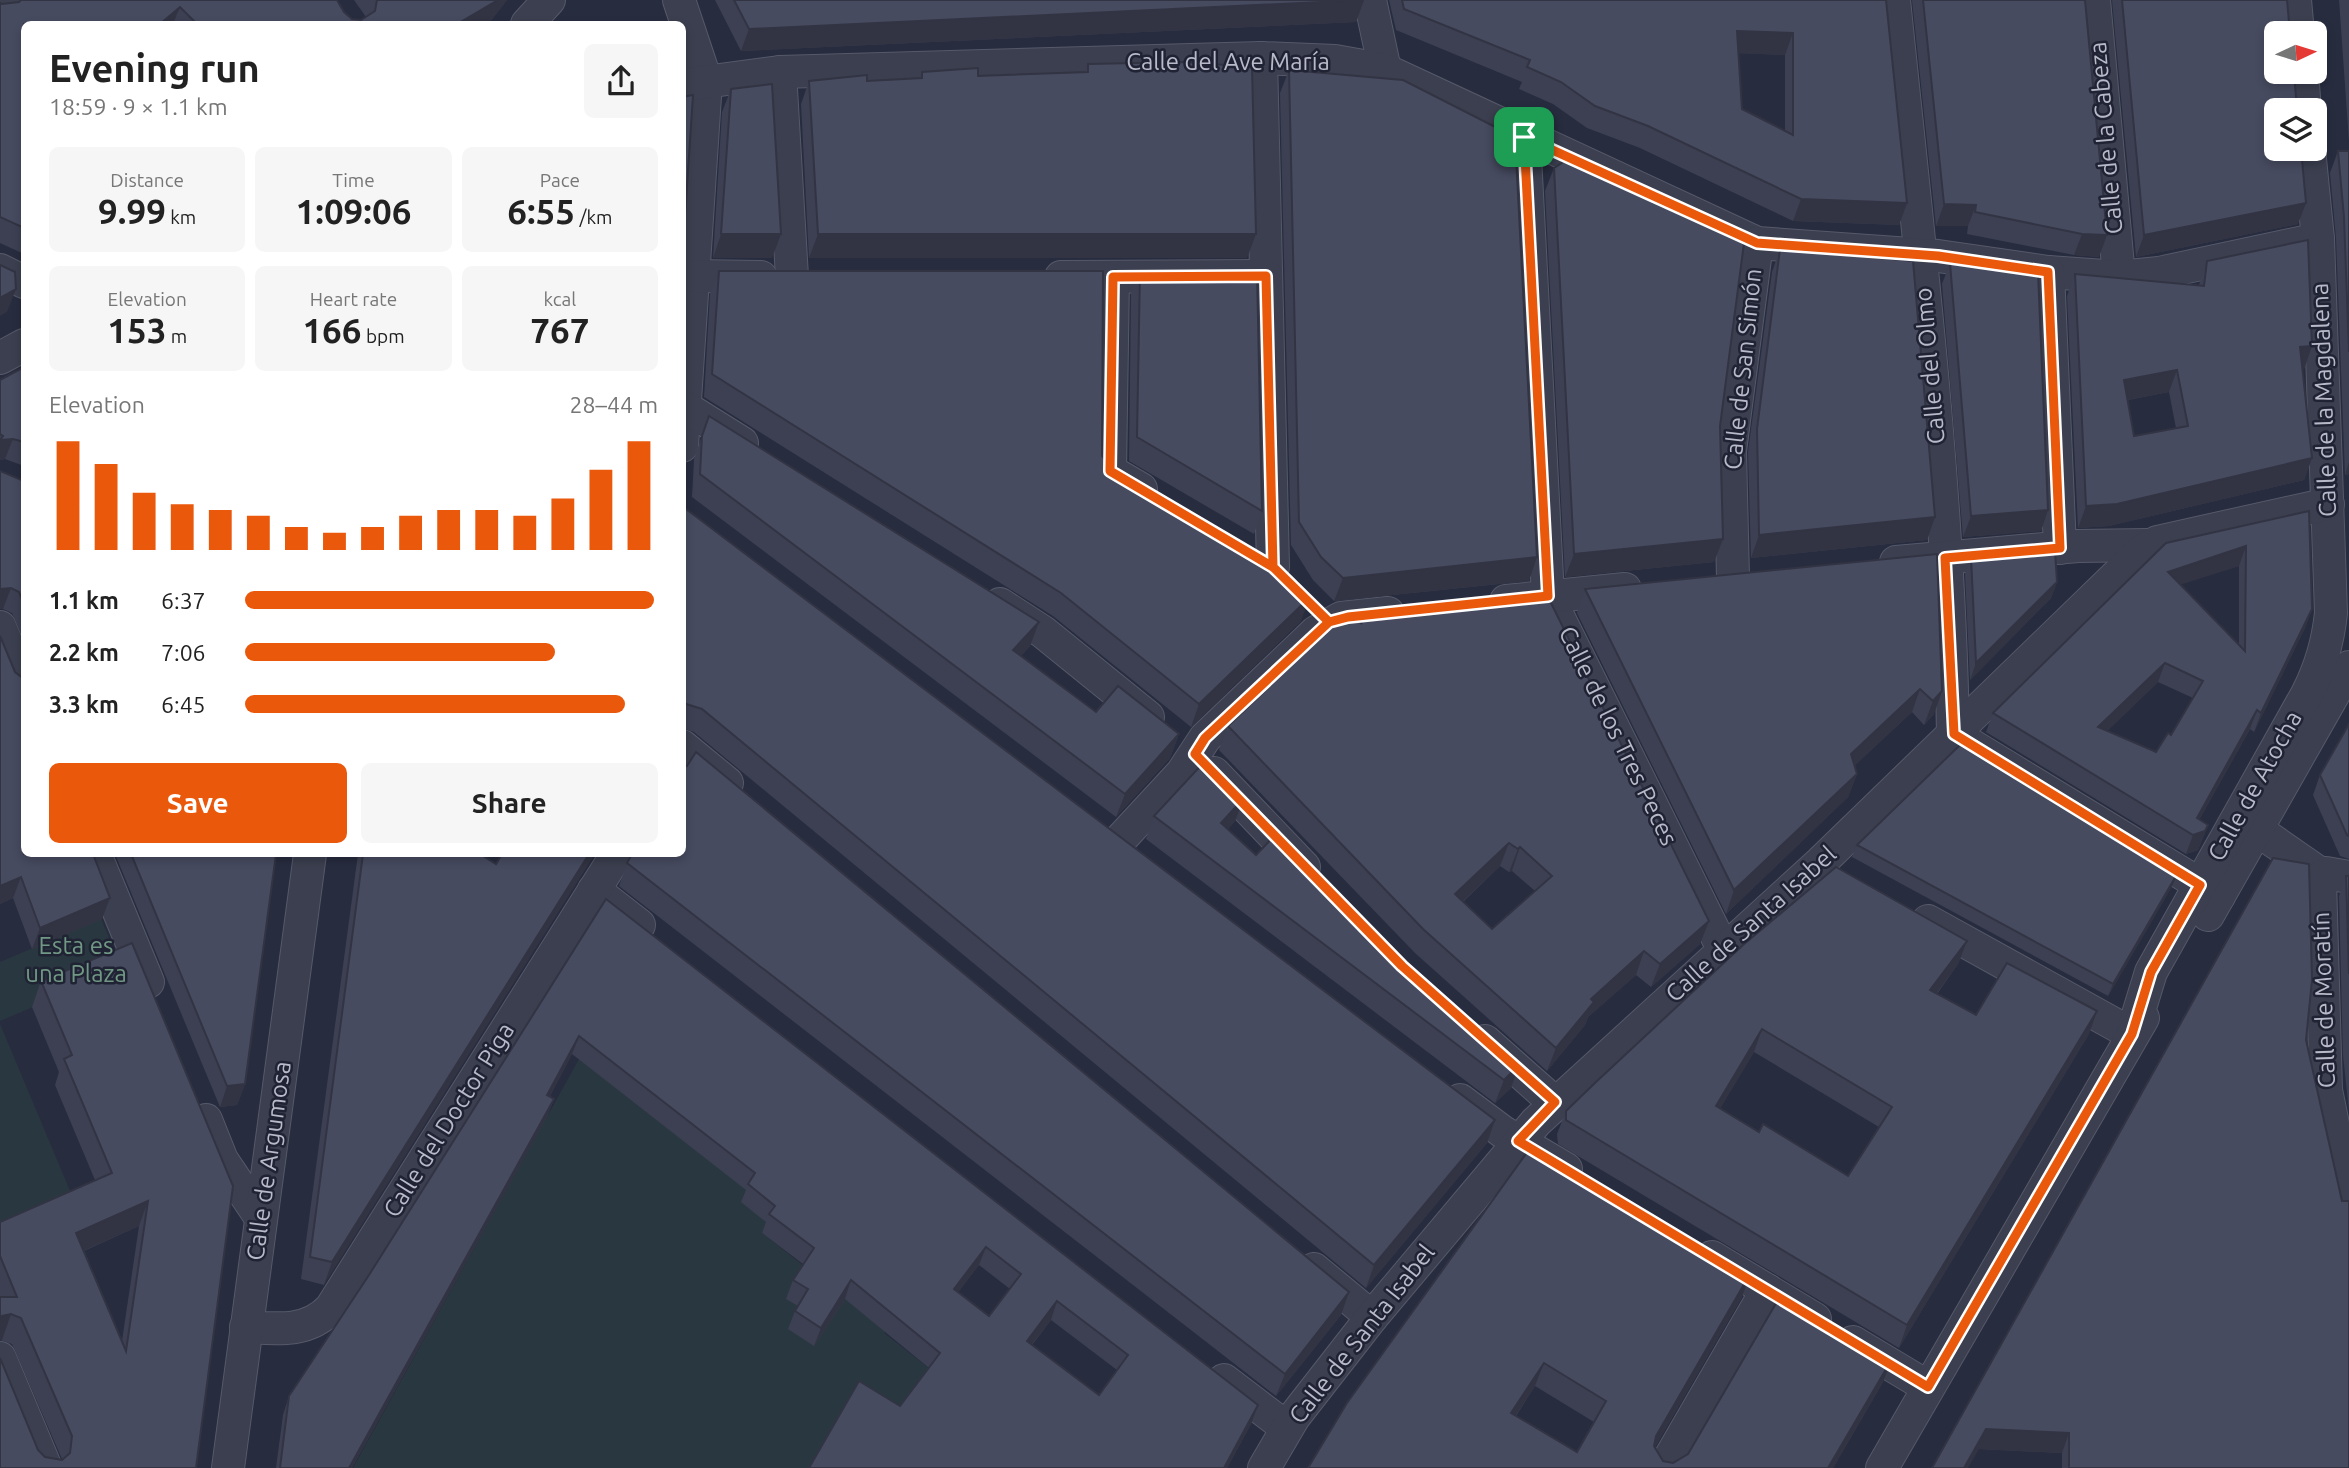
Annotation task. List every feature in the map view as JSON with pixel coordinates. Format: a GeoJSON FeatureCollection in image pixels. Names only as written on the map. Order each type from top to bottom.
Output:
{"type":"FeatureCollection","features":[{"type":"Feature","properties":{"kind":"street"},"geometry":{"type":"LineString","coordinates":[[530,21],[549,0]]}},
{"type":"Feature","properties":{"kind":"street"},"geometry":{"type":"LineString","coordinates":[[679,0],[683,21]]}},
{"type":"Feature","properties":{"kind":"street"},"geometry":{"type":"LineString","coordinates":[[1370,0],[1385,70]]}},
{"type":"Feature","properties":{"kind":"street","name":"Calle del Olmo"},"geometry":{"type":"LineString","coordinates":[[1894,0],[1921,255],[1945,558],[1954,734]]}},
{"type":"Feature","properties":{"kind":"street","name":"Calle de la Cabeza"},"geometry":{"type":"LineString","coordinates":[[2094,0],[2119,277]]}},
{"type":"Feature","properties":{"kind":"street"},"geometry":{"type":"LineString","coordinates":[[2295,0],[2297,21]]}},
{"type":"Feature","properties":{"kind":"street"},"geometry":{"type":"LineString","coordinates":[[686,39],[694,83],[694,276],[686,408],[768,459]]}},
{"type":"Feature","properties":{"kind":"street"},"geometry":{"type":"LineString","coordinates":[[1119,841],[1182,773],[1301,595],[1266,276],[1261,58]]}},
{"type":"Feature","properties":{"kind":"street","name":"Calle del Ave María"},"geometry":{"type":"LineString","coordinates":[[694,83],[780,72],[1261,58],[1335,61],[1385,70],[1524,137],[1757,243],[1921,255],[2048,272],[2119,277],[2159,273],[2318,239]]}},
{"type":"Feature","properties":{"kind":"street"},"geometry":{"type":"LineString","coordinates":[[780,72],[792,277]]}},
{"type":"Feature","properties":{"kind":"street","name":"Calle de los Tres Peces"},"geometry":{"type":"LineString","coordinates":[[1524,137],[1548,596],[1723,948]]}},
{"type":"Feature","properties":{"kind":"street","name":"Calle de la Magdalena"},"geometry":{"type":"LineString","coordinates":[[2310,161],[2318,239],[2331,613],[2337,659]]}},
{"type":"Feature","properties":{"kind":"street","name":"Calle de San Simón"},"geometry":{"type":"LineString","coordinates":[[1733,578],[1730,452],[1757,243]]}},
{"type":"Feature","properties":{"kind":"street"},"geometry":{"type":"LineString","coordinates":[[0,270],[21,280]]}},
{"type":"Feature","properties":{"kind":"street"},"geometry":{"type":"LineString","coordinates":[[2048,272],[2060,548]]}},
{"type":"Feature","properties":{"kind":"street"},"geometry":{"type":"LineString","coordinates":[[694,276],[826,277]]}},
{"type":"Feature","properties":{"kind":"street"},"geometry":{"type":"LineString","coordinates":[[1031,277],[1266,276]]}},
{"type":"Feature","properties":{"kind":"street"},"geometry":{"type":"LineString","coordinates":[[1113,277],[1110,471],[1168,505]]}},
{"type":"Feature","properties":{"kind":"street"},"geometry":{"type":"LineString","coordinates":[[0,358],[21,347]]}},
{"type":"Feature","properties":{"kind":"street"},"geometry":{"type":"LineString","coordinates":[[1866,565],[2060,548],[2149,545],[2328,504]]}},
{"type":"Feature","properties":{"kind":"street","name":"Calle de Santa Isabel"},"geometry":{"type":"LineString","coordinates":[[1264,1468],[1287,1428],[1372,1317],[1518,1141],[1555,1102],[1723,948],[1833,868],[1954,734],[2149,545]]}},
{"type":"Feature","properties":{"kind":"street"},"geometry":{"type":"LineString","coordinates":[[1238,546],[1301,595],[1348,617],[1415,610]]}},
{"type":"Feature","properties":{"kind":"street"},"geometry":{"type":"LineString","coordinates":[[1482,603],[1654,586]]}},
{"type":"Feature","properties":{"kind":"street"},"geometry":{"type":"LineString","coordinates":[[979,590],[1043,632],[1195,754],[1326,889]]}},
{"type":"Feature","properties":{"kind":"street"},"geometry":{"type":"LineString","coordinates":[[0,626],[21,678]]}},
{"type":"Feature","properties":{"kind":"street","name":"Calle de Atocha"},"geometry":{"type":"LineString","coordinates":[[2209,891],[2256,829],[2337,659]]}},
{"type":"Feature","properties":{"kind":"street","name":"Calle de Atocha"},"geometry":{"type":"LineString","coordinates":[[1882,1468],[2132,1034],[2169,982],[2209,891],[2307,694],[2337,659]]}},
{"type":"Feature","properties":{"kind":"street"},"geometry":{"type":"LineString","coordinates":[[1954,734],[2209,891]]}},
{"type":"Feature","properties":{"kind":"street"},"geometry":{"type":"LineString","coordinates":[[686,750],[748,800]]}},
{"type":"Feature","properties":{"kind":"street"},"geometry":{"type":"LineString","coordinates":[[2256,829],[2330,878]]}},
{"type":"Feature","properties":{"kind":"street"},"geometry":{"type":"LineString","coordinates":[[96,857],[158,1007]]}},
{"type":"Feature","properties":{"kind":"street","name":"Calle de Argumosa"},"geometry":{"type":"LineString","coordinates":[[228,1468],[310,857]]}},
{"type":"Feature","properties":{"kind":"street","name":"Calle del Doctor Piga"},"geometry":{"type":"LineString","coordinates":[[246,1327],[305,1326],[318,1321],[331,1308],[615,857]]}},
{"type":"Feature","properties":{"kind":"street","name":"Calle de Moratín"},"geometry":{"type":"LineString","coordinates":[[2330,878],[2326,1090],[2349,1203]]}},
{"type":"Feature","properties":{"kind":"street"},"geometry":{"type":"LineString","coordinates":[[594,890],[660,941]]}},
{"type":"Feature","properties":{"kind":"street"},"geometry":{"type":"LineString","coordinates":[[1905,908],[2132,1034]]}},
{"type":"Feature","properties":{"kind":"street"},"geometry":{"type":"LineString","coordinates":[[1465,1024],[1555,1102]]}},
{"type":"Feature","properties":{"kind":"street"},"geometry":{"type":"LineString","coordinates":[[1438,1083],[1518,1141],[1592,1184]]}},
{"type":"Feature","properties":{"kind":"street"},"geometry":{"type":"LineString","coordinates":[[196,1096],[222,1160],[261,1218]]}},
{"type":"Feature","properties":{"kind":"street"},"geometry":{"type":"LineString","coordinates":[[1685,1241],[1928,1387]]}},
{"type":"Feature","properties":{"kind":"street"},"geometry":{"type":"LineString","coordinates":[[1293,1252],[1372,1317]]}},
{"type":"Feature","properties":{"kind":"street"},"geometry":{"type":"LineString","coordinates":[[1664,1468],[1767,1290]]}},
{"type":"Feature","properties":{"kind":"street"},"geometry":{"type":"LineString","coordinates":[[0,1358],[47,1468]]}},
{"type":"Feature","properties":{"kind":"street"},"geometry":{"type":"LineString","coordinates":[[1204,1364],[1287,1428]]}},
{"type":"Feature","properties":{"kind":"green space","name":"Esta es una Plaza"},"geometry":{"type":"Polygon","coordinates":[[[101,919],[122,969],[0,1021],[0,962],[101,919]]]}},
{"type":"Feature","properties":{"kind":"green space","name":"Esta es una Plaza"},"geometry":{"type":"Polygon","coordinates":[[[0,1024],[78,1210],[0,1243],[0,1024]]]}},
{"type":"Feature","properties":{"kind":"green space"},"geometry":{"type":"Polygon","coordinates":[[[579,1059],[748,1191],[768,1224],[762,1233],[930,1369],[885,1435],[813,1468],[353,1468],[579,1059]]]}},
{"type":"Feature","properties":{"kind":"building"},"geometry":{"type":"Polygon","coordinates":[[[337,0],[352,19],[361,20],[375,11],[377,0],[498,0],[462,21],[194,21],[180,7],[164,21],[21,21],[21,227],[0,217],[0,3],[337,0]]]}},
{"type":"Feature","properties":{"kind":"building"},"geometry":{"type":"Polygon","coordinates":[[[734,0],[1363,0],[749,29],[734,0]]]}},
{"type":"Feature","properties":{"kind":"building"},"geometry":{"type":"Polygon","coordinates":[[[1402,0],[1886,0],[1907,203],[1801,199],[1648,126],[1595,106],[1561,82],[1527,67],[1530,60],[1404,9],[1402,0]],[[1737,31],[1742,109],[1793,135],[1793,33],[1737,31]]]}},
{"type":"Feature","properties":{"kind":"building"},"geometry":{"type":"Polygon","coordinates":[[[1923,0],[2085,0],[2107,235],[2082,234],[1975,212],[1976,205],[1944,204],[1923,0]]]}},
{"type":"Feature","properties":{"kind":"building"},"geometry":{"type":"Polygon","coordinates":[[[2122,0],[2287,0],[2289,21],[2264,21],[2264,84],[2295,84],[2296,98],[2264,98],[2264,161],[2302,161],[2306,203],[2144,235],[2122,0]]]}},
{"type":"Feature","properties":{"kind":"building"},"geometry":{"type":"Polygon","coordinates":[[[1184,62],[1252,67],[1256,234],[818,234],[809,81],[867,75],[867,81],[922,78],[922,72],[978,68],[978,76],[1088,72],[1088,64],[1184,62]]]}},
{"type":"Feature","properties":{"kind":"building"},"geometry":{"type":"Polygon","coordinates":[[[1289,70],[1403,80],[1515,137],[1537,557],[1343,578],[1321,557],[1299,522],[1289,70]]]}},
{"type":"Feature","properties":{"kind":"building"},"geometry":{"type":"Polygon","coordinates":[[[772,84],[781,234],[721,234],[731,89],[772,84]]]}},
{"type":"Feature","properties":{"kind":"building"},"geometry":{"type":"Polygon","coordinates":[[[693,95],[686,201],[686,96],[693,95]]]}},
{"type":"Feature","properties":{"kind":"building"},"geometry":{"type":"Polygon","coordinates":[[[2338,151],[2349,151],[2349,352],[2344,217],[2338,151]]]}},
{"type":"Feature","properties":{"kind":"building"},"geometry":{"type":"Polygon","coordinates":[[[1565,161],[1744,243],[1720,426],[1723,539],[1574,554],[1554,168],[1565,161]]]}},
{"type":"Feature","properties":{"kind":"building"},"geometry":{"type":"Polygon","coordinates":[[[2308,240],[2312,346],[2300,347],[2312,458],[2117,504],[2086,506],[2075,274],[2204,286],[2207,261],[2308,240]],[[2177,370],[2124,380],[2134,436],[2188,426],[2177,370]]]}},
{"type":"Feature","properties":{"kind":"building"},"geometry":{"type":"Polygon","coordinates":[[[1780,249],[1913,261],[1935,517],[1759,535],[1757,429],[1780,249]]]}},
{"type":"Feature","properties":{"kind":"building"},"geometry":{"type":"Polygon","coordinates":[[[1950,263],[2038,272],[2048,510],[1971,516],[1950,263]]]}},
{"type":"Feature","properties":{"kind":"building"},"geometry":{"type":"Polygon","coordinates":[[[0,265],[15,272],[16,289],[0,298],[0,265]]]}},
{"type":"Feature","properties":{"kind":"building"},"geometry":{"type":"Polygon","coordinates":[[[719,271],[1103,271],[1102,456],[1109,464],[1268,560],[1310,597],[1199,704],[1061,593],[712,374],[719,271]]]}},
{"type":"Feature","properties":{"kind":"building"},"geometry":{"type":"Polygon","coordinates":[[[1140,271],[1257,271],[1262,511],[1137,437],[1140,271]]]}},
{"type":"Feature","properties":{"kind":"building"},"geometry":{"type":"Polygon","coordinates":[[[21,369],[21,441],[0,440],[3,436],[0,434],[0,380],[21,369]]]}},
{"type":"Feature","properties":{"kind":"building"},"geometry":{"type":"Polygon","coordinates":[[[709,416],[1039,622],[1013,650],[1096,712],[1118,686],[1179,734],[1125,794],[700,474],[702,436],[709,416]]]}},
{"type":"Feature","properties":{"kind":"building"},"geometry":{"type":"Polygon","coordinates":[[[0,471],[21,480],[21,597],[19,592],[11,588],[0,589],[0,471]]]}},
{"type":"Feature","properties":{"kind":"building"},"geometry":{"type":"Polygon","coordinates":[[[686,509],[1495,1120],[1374,1265],[702,709],[686,704],[686,509]]]}},
{"type":"Feature","properties":{"kind":"building"},"geometry":{"type":"Polygon","coordinates":[[[2309,511],[2312,609],[2261,713],[2257,710],[2197,818],[2208,825],[2205,831],[2193,835],[1993,713],[2166,543],[2309,511]],[[2246,546],[2168,572],[2245,651],[2246,546]],[[2165,663],[2098,727],[2156,752],[2168,733],[2171,735],[2203,681],[2165,663]]]}},
{"type":"Feature","properties":{"kind":"building"},"geometry":{"type":"Polygon","coordinates":[[[2055,551],[2057,582],[1976,663],[1971,557],[2055,551]]]}},
{"type":"Feature","properties":{"kind":"building"},"geometry":{"type":"Polygon","coordinates":[[[1937,554],[1942,691],[1933,701],[1920,689],[1851,754],[1857,774],[1734,890],[1585,589],[1937,554]]]}},
{"type":"Feature","properties":{"kind":"building"},"geometry":{"type":"Polygon","coordinates":[[[1546,593],[1709,921],[1660,964],[1644,951],[1591,999],[1594,1002],[1556,1048],[1423,929],[1228,726],[1336,623],[1350,615],[1362,624],[1355,612],[1546,593]],[[1509,843],[1455,894],[1492,929],[1552,876],[1520,847],[1518,849],[1509,843]]]}},
{"type":"Feature","properties":{"kind":"building"},"geometry":{"type":"Polygon","coordinates":[[[0,636],[15,672],[21,677],[21,857],[94,857],[110,898],[40,928],[21,877],[0,886],[0,636]]]}},
{"type":"Feature","properties":{"kind":"building"},"geometry":{"type":"Polygon","coordinates":[[[2349,724],[2349,836],[2320,775],[2349,724]]]}},
{"type":"Feature","properties":{"kind":"building"},"geometry":{"type":"Polygon","coordinates":[[[1960,745],[2176,876],[2113,984],[1857,845],[1960,745]]]}},
{"type":"Feature","properties":{"kind":"building"},"geometry":{"type":"Polygon","coordinates":[[[696,752],[1349,1292],[1285,1374],[627,863],[630,857],[686,857],[687,766],[696,752]]]}},
{"type":"Feature","properties":{"kind":"building"},"geometry":{"type":"Polygon","coordinates":[[[1206,760],[1244,798],[1221,823],[1256,855],[1277,833],[1397,956],[1519,1065],[1504,1080],[1154,816],[1206,760]]]}},
{"type":"Feature","properties":{"kind":"building"},"geometry":{"type":"Polygon","coordinates":[[[132,857],[276,857],[245,1084],[227,1086],[132,857]]]}},
{"type":"Feature","properties":{"kind":"building"},"geometry":{"type":"Polygon","coordinates":[[[363,857],[485,857],[496,864],[500,857],[587,857],[332,1262],[310,1257],[363,857]]]}},
{"type":"Feature","properties":{"kind":"building"},"geometry":{"type":"Polygon","coordinates":[[[2273,858],[2309,864],[2312,980],[2306,1040],[2342,1201],[2349,1201],[2349,1468],[2069,1468],[2069,1433],[1986,1429],[1964,1468],[1932,1468],[2273,858]]]}},
{"type":"Feature","properties":{"kind":"building"},"geometry":{"type":"Polygon","coordinates":[[[1836,867],[1967,941],[1930,990],[1976,1015],[2007,963],[2097,1011],[1907,1325],[1566,1120],[1566,1111],[1743,945],[1836,867]],[[1762,1029],[1716,1106],[1759,1132],[1763,1124],[1848,1176],[1892,1107],[1762,1029]]]}},
{"type":"Feature","properties":{"kind":"building"},"geometry":{"type":"Polygon","coordinates":[[[2346,876],[2349,876],[2349,974],[2346,876]]]}},
{"type":"Feature","properties":{"kind":"building"},"geometry":{"type":"Polygon","coordinates":[[[606,899],[1258,1405],[1224,1468],[809,1468],[859,1381],[900,1406],[940,1353],[851,1280],[821,1328],[795,1311],[808,1289],[793,1280],[814,1248],[769,1214],[775,1206],[748,1184],[755,1173],[579,1036],[547,1095],[554,1099],[349,1468],[280,1468],[289,1396],[369,1275],[606,899]],[[986,1247],[954,1289],[989,1316],[1021,1274],[986,1247]],[[1057,1301],[1027,1341],[1099,1395],[1128,1355],[1057,1301]]]}},
{"type":"Feature","properties":{"kind":"building"},"geometry":{"type":"Polygon","coordinates":[[[132,943],[233,1186],[196,1468],[0,1468],[0,1358],[38,1450],[45,1457],[62,1460],[70,1453],[72,1436],[21,1318],[11,1314],[0,1318],[0,1297],[17,1297],[0,1256],[0,1222],[112,1173],[64,1059],[72,1055],[41,981],[132,943]],[[148,1201],[76,1233],[126,1351],[148,1201]]]}},
{"type":"Feature","properties":{"kind":"building"},"geometry":{"type":"Polygon","coordinates":[[[1533,1144],[1750,1274],[1656,1436],[1654,1446],[1663,1461],[1673,1463],[1688,1454],[1782,1293],[1892,1359],[1828,1468],[1308,1468],[1347,1403],[1533,1144]],[[1544,1363],[1511,1413],[1577,1452],[1606,1401],[1544,1363]]]}},
{"type":"Feature","properties":{"kind":"route"},"geometry":{"type":"LineString","coordinates":[[1524,137],[1528,170],[1548,596],[1348,617],[1329,622],[1273,567],[1110,471],[1113,277],[1266,276],[1273,567],[1329,622],[1205,738],[1195,754],[1402,966],[1555,1102],[1518,1141],[1928,1387],[2132,1034],[2151,972],[2200,885],[1954,734],[1945,558],[2060,548],[2048,272],[1938,256],[1757,243],[1524,137]]}}]}
